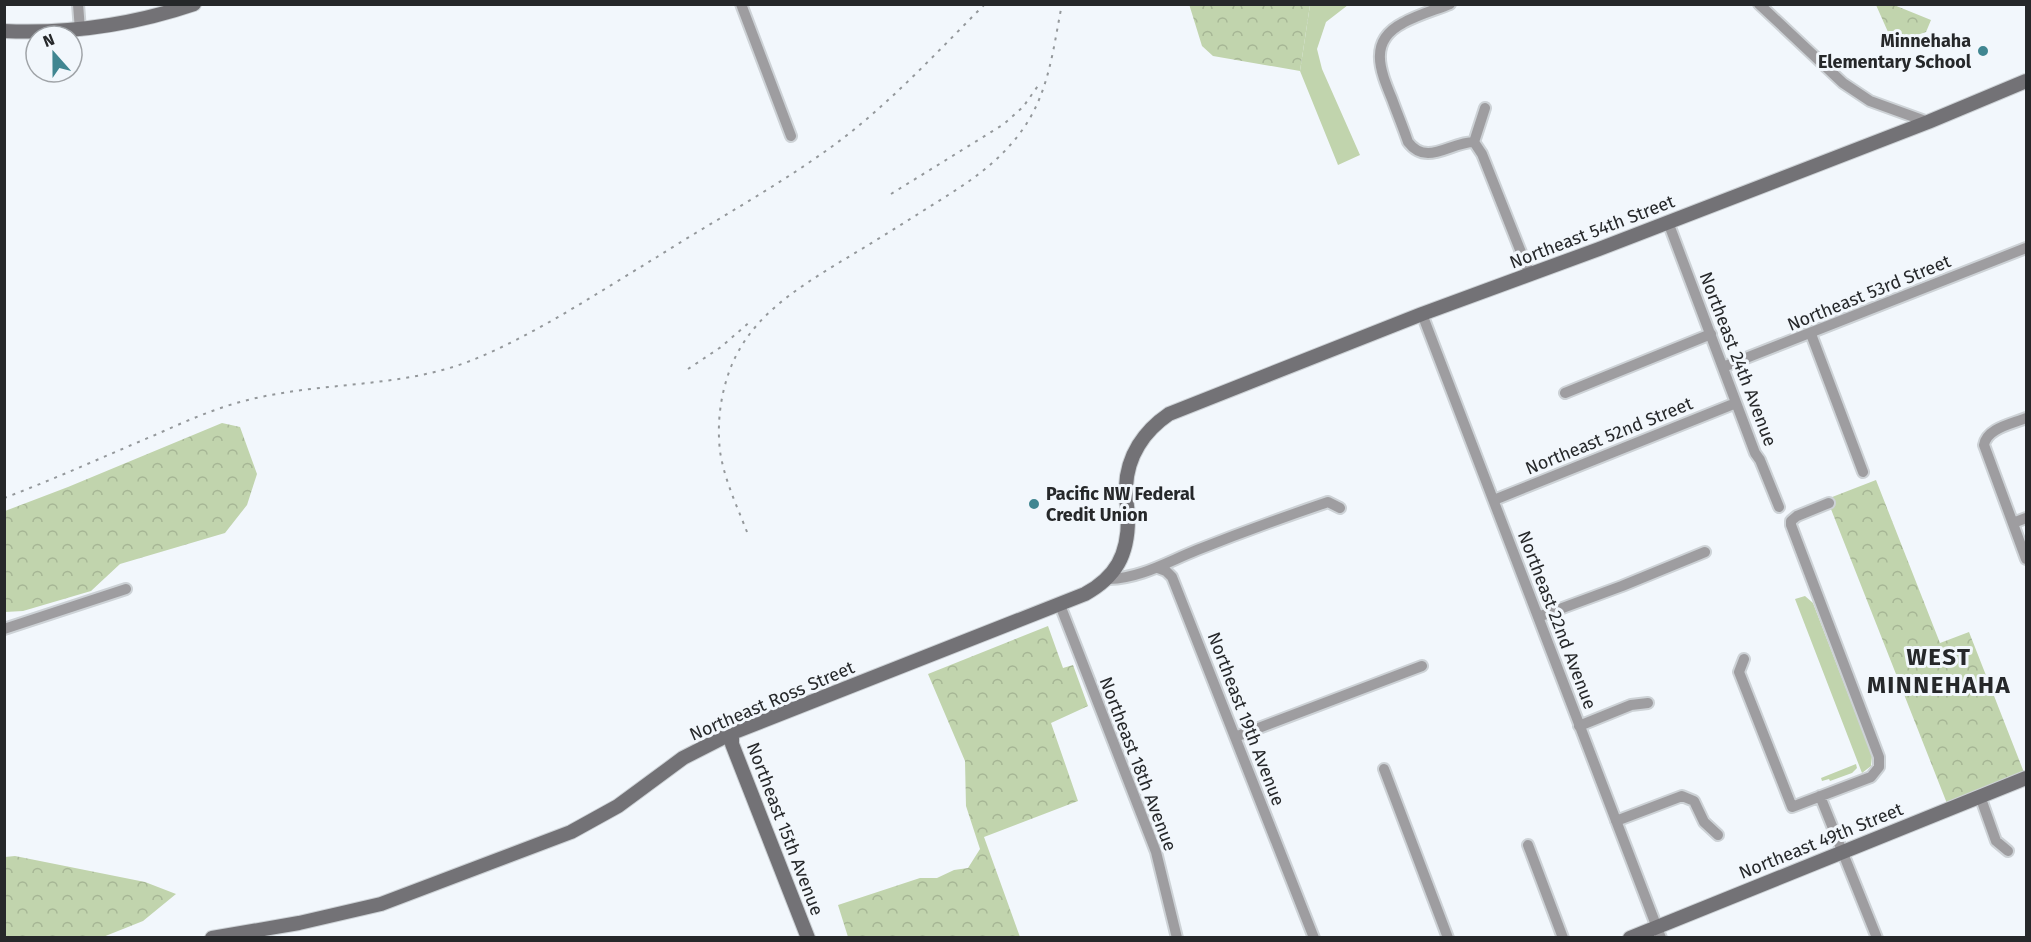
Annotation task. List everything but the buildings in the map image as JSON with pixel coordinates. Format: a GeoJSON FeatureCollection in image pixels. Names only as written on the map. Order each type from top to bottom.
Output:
{"type":"FeatureCollection","features":[{"type":"Feature","properties":{"kind":"street"},"geometry":{"type":"LineString","coordinates":[[78,4],[80,24]]}},
{"type":"Feature","properties":{"kind":"street"},"geometry":{"type":"LineString","coordinates":[[84,29],[120,24],[194,4]]}},
{"type":"Feature","properties":{"kind":"street"},"geometry":{"type":"LineString","coordinates":[[741,4],[791,136]]}},
{"type":"Feature","properties":{"kind":"street"},"geometry":{"type":"LineString","coordinates":[[1450,4],[1403,22],[1390,32],[1382,45],[1379,57],[1382,73],[1412,148],[1421,154],[1434,154],[1465,142],[1474,142]]}},
{"type":"Feature","properties":{"kind":"street"},"geometry":{"type":"LineString","coordinates":[[1759,4],[1843,83],[1870,101],[1928,122]]}},
{"type":"Feature","properties":{"kind":"street"},"geometry":{"type":"LineString","coordinates":[[4,31],[24,31]]}},
{"type":"Feature","properties":{"kind":"street","name":"Northeast 54th Street"},"geometry":{"type":"LineString","coordinates":[[1109,579],[1125,547],[1128,517],[1126,487],[1130,462],[1137,445],[1149,430],[1169,414],[1422,314],[1530,275],[1928,122],[2026,81]]}},
{"type":"Feature","properties":{"kind":"street"},"geometry":{"type":"LineString","coordinates":[[1474,142],[1485,108]]}},
{"type":"Feature","properties":{"kind":"street"},"geometry":{"type":"LineString","coordinates":[[1474,142],[1482,154],[1530,275]]}},
{"type":"Feature","properties":{"kind":"street","name":"Northeast 24th Avenue"},"geometry":{"type":"LineString","coordinates":[[1668,222],[1736,403],[1779,507]]}},
{"type":"Feature","properties":{"kind":"street","name":"Northeast 53rd Street"},"geometry":{"type":"LineString","coordinates":[[1723,367],[2026,248]]}},
{"type":"Feature","properties":{"kind":"street","name":"Northeast 22nd Avenue"},"geometry":{"type":"LineString","coordinates":[[1422,314],[1659,932]]}},
{"type":"Feature","properties":{"kind":"street"},"geometry":{"type":"LineString","coordinates":[[1565,393],[1711,334]]}},
{"type":"Feature","properties":{"kind":"street"},"geometry":{"type":"LineString","coordinates":[[1811,334],[1863,472]]}},
{"type":"Feature","properties":{"kind":"street","name":"Northeast 52nd Street"},"geometry":{"type":"LineString","coordinates":[[1494,500],[1736,403]]}},
{"type":"Feature","properties":{"kind":"street"},"geometry":{"type":"LineString","coordinates":[[2026,418],[1994,431],[1986,437],[1984,448],[2026,559]]}},
{"type":"Feature","properties":{"kind":"street"},"geometry":{"type":"LineString","coordinates":[[1109,579],[1124,578],[1158,568],[1175,559],[1269,522],[1328,502],[1340,508]]}},
{"type":"Feature","properties":{"kind":"street"},"geometry":{"type":"LineString","coordinates":[[1744,659],[1739,672],[1792,807],[1871,777],[1879,767],[1879,757],[1791,525],[1791,521],[1797,516],[1829,503]]}},
{"type":"Feature","properties":{"kind":"street"},"geometry":{"type":"LineString","coordinates":[[2013,523],[2026,518]]}},
{"type":"Feature","properties":{"kind":"street"},"geometry":{"type":"LineString","coordinates":[[1538,617],[1705,552]]}},
{"type":"Feature","properties":{"kind":"street","name":"Northeast 19th Avenue"},"geometry":{"type":"LineString","coordinates":[[1158,568],[1167,571],[1172,577],[1314,938]]}},
{"type":"Feature","properties":{"kind":"street","name":"Northeast Ross Street"},"geometry":{"type":"LineString","coordinates":[[212,938],[299,923],[381,904],[571,832],[618,806],[683,758],[732,733],[1060,605],[1085,594],[1109,579]]}},
{"type":"Feature","properties":{"kind":"street"},"geometry":{"type":"LineString","coordinates":[[4,629],[126,589]]}},
{"type":"Feature","properties":{"kind":"street","name":"Northeast 18th Avenue"},"geometry":{"type":"LineString","coordinates":[[1060,605],[1156,852],[1177,938]]}},
{"type":"Feature","properties":{"kind":"street"},"geometry":{"type":"LineString","coordinates":[[1235,737],[1422,666]]}},
{"type":"Feature","properties":{"kind":"street"},"geometry":{"type":"LineString","coordinates":[[1579,726],[1631,705],[1648,703]]}},
{"type":"Feature","properties":{"kind":"street","name":"Northeast 15th Avenue"},"geometry":{"type":"LineString","coordinates":[[732,733],[732,744],[808,938]]}},
{"type":"Feature","properties":{"kind":"street"},"geometry":{"type":"LineString","coordinates":[[1384,769],[1448,938]]}},
{"type":"Feature","properties":{"kind":"street","name":"Northeast 49th Street"},"geometry":{"type":"LineString","coordinates":[[1630,938],[1659,932],[1843,852],[2026,778]]}},
{"type":"Feature","properties":{"kind":"street"},"geometry":{"type":"LineString","coordinates":[[1616,821],[1682,796],[1694,801],[1704,822],[1718,835]]}},
{"type":"Feature","properties":{"kind":"street"},"geometry":{"type":"LineString","coordinates":[[1820,796],[1877,938]]}},
{"type":"Feature","properties":{"kind":"street"},"geometry":{"type":"LineString","coordinates":[[1980,796],[1996,841],[2008,851]]}},
{"type":"Feature","properties":{"kind":"street"},"geometry":{"type":"LineString","coordinates":[[1528,845],[1563,938]]}},
{"type":"Feature","properties":{"kind":"green space"},"geometry":{"type":"Polygon","coordinates":[[[1189,4],[1310,5],[1300,71],[1213,56],[1202,46],[1189,4]]]}},
{"type":"Feature","properties":{"kind":"green space"},"geometry":{"type":"Polygon","coordinates":[[[1310,5],[1348,5],[1326,22],[1317,49],[1322,69],[1360,155],[1338,165],[1300,71],[1310,5]]]}},
{"type":"Feature","properties":{"kind":"green space"},"geometry":{"type":"Polygon","coordinates":[[[1876,5],[1894,5],[1931,20],[1926,32],[1914,36],[1915,39],[1902,39],[1892,31],[1888,32],[1876,5]]]}},
{"type":"Feature","properties":{"kind":"green space"},"geometry":{"type":"Polygon","coordinates":[[[222,423],[240,427],[257,474],[247,505],[225,533],[120,564],[91,591],[23,611],[5,612],[5,511],[222,423]]]}},
{"type":"Feature","properties":{"kind":"green space"},"geometry":{"type":"Polygon","coordinates":[[[1876,480],[1940,643],[1969,632],[2025,775],[1948,806],[1827,499],[1876,480]]]}},
{"type":"Feature","properties":{"kind":"green space"},"geometry":{"type":"Polygon","coordinates":[[[1805,596],[1813,603],[1872,756],[1871,766],[1862,773],[1795,599],[1805,596]]]}},
{"type":"Feature","properties":{"kind":"green space"},"geometry":{"type":"Polygon","coordinates":[[[1048,626],[1063,668],[1073,665],[1088,706],[1051,723],[1078,801],[984,837],[1020,937],[848,937],[838,905],[920,878],[937,878],[954,870],[968,868],[980,849],[966,806],[965,761],[928,674],[1048,626]]]}},
{"type":"Feature","properties":{"kind":"green space"},"geometry":{"type":"Polygon","coordinates":[[[1856,764],[1857,768],[1852,773],[1830,781],[1829,779],[1822,781],[1821,778],[1856,764]]]}},
{"type":"Feature","properties":{"kind":"green space"},"geometry":{"type":"Polygon","coordinates":[[[15,856],[145,882],[176,894],[143,921],[103,937],[5,937],[5,857],[15,856]]]}},
{"type":"Feature","properties":{"kind":"railway"},"geometry":{"type":"LineString","coordinates":[[4,498],[232,404],[301,390],[387,381],[443,370],[470,361],[518,339],[589,299],[820,155],[879,108],[985,4]]}},
{"type":"Feature","properties":{"kind":"railway"},"geometry":{"type":"LineString","coordinates":[[747,532],[724,472],[719,441],[723,393],[736,355],[760,321],[791,294],[965,184],[1000,156],[1020,133],[1038,103],[1052,55],[1062,4]]}},
{"type":"Feature","properties":{"kind":"railway"},"geometry":{"type":"LineString","coordinates":[[891,194],[1004,124],[1023,107],[1040,83]]}},
{"type":"Feature","properties":{"kind":"railway"},"geometry":{"type":"LineString","coordinates":[[688,369],[721,347],[752,320]]}},
{"type":"Feature","properties":{"kind":"place","name":"Minnehaha Elementary School"},"geometry":{"type":"Point","coordinates":[1983,51]}},
{"type":"Feature","properties":{"kind":"place","name":"Pacific NW Federal Credit Union"},"geometry":{"type":"Point","coordinates":[1034,504]}},
{"type":"Feature","properties":{"kind":"district","name":"WEST MINNEHAHA"},"geometry":{"type":"Point","coordinates":[1939,671]}}]}
